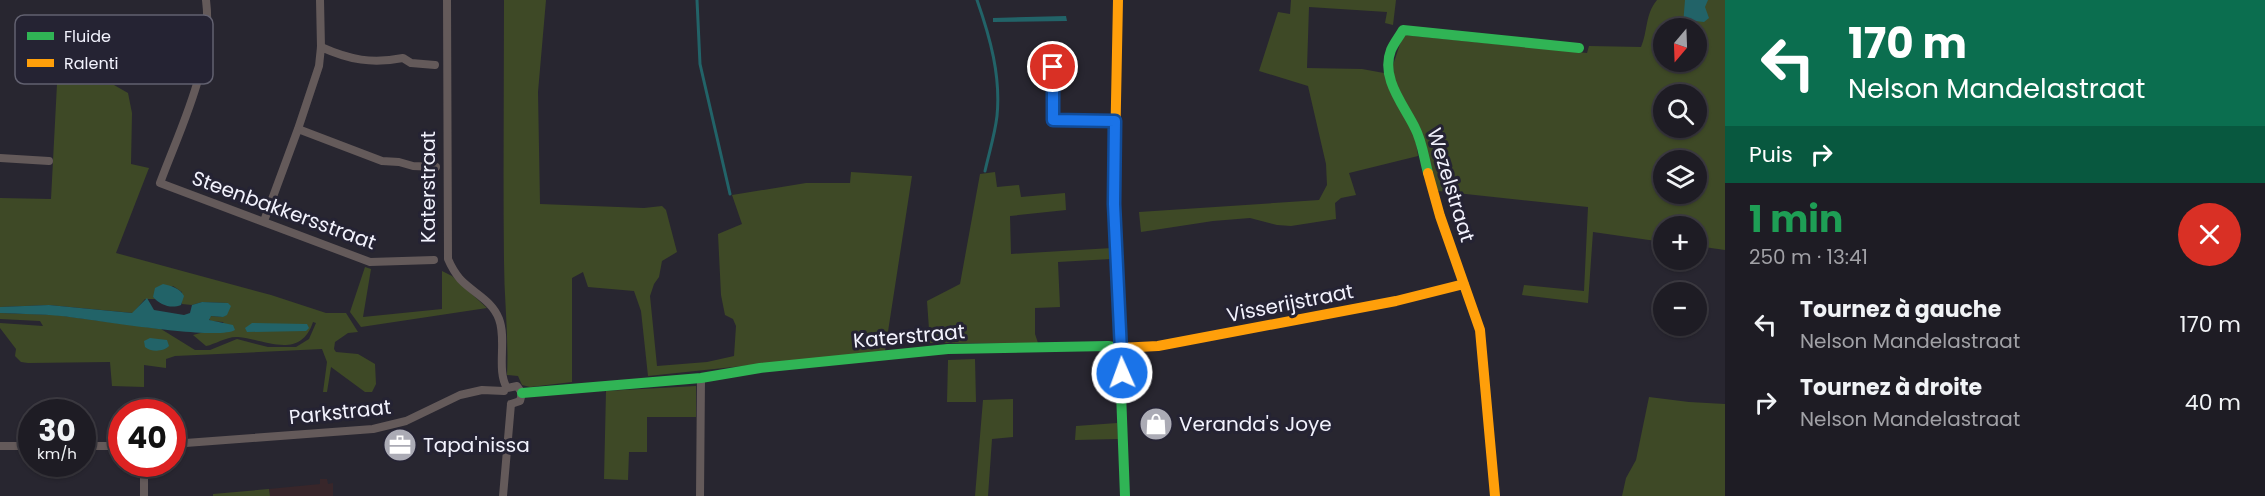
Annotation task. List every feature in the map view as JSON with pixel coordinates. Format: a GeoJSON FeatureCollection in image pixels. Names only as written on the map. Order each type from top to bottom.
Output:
{"type":"FeatureCollection","features":[{"type":"Feature","properties":{"kind":"street","name":"Steenbakkersstraat"},"geometry":{"type":"LineString","coordinates":[[206,0],[206,15]]}},
{"type":"Feature","properties":{"kind":"street"},"geometry":{"type":"LineString","coordinates":[[264,221],[316,75],[321,47],[320,0]]}},
{"type":"Feature","properties":{"kind":"street","name":"Katerstraat"},"geometry":{"type":"LineString","coordinates":[[447,0],[446,250],[456,275],[489,303],[499,318],[502,336],[503,381],[506,390]]}},
{"type":"Feature","properties":{"kind":"street"},"geometry":{"type":"LineString","coordinates":[[1118,0],[1114,204],[1125,496]]}},
{"type":"Feature","properties":{"kind":"street","name":"Wezelstraat"},"geometry":{"type":"LineString","coordinates":[[1494,496],[1480,330],[1440,216],[1416,129],[1401,105],[1389,74],[1390,58],[1397,38],[1403,30],[1580,48]]}},
{"type":"Feature","properties":{"kind":"street"},"geometry":{"type":"LineString","coordinates":[[321,47],[356,60],[390,61],[403,58],[411,63],[435,65]]}},
{"type":"Feature","properties":{"kind":"street"},"geometry":{"type":"LineString","coordinates":[[1053,67],[1053,120],[1115,121]]}},
{"type":"Feature","properties":{"kind":"street","name":"Steenbakkersstraat"},"geometry":{"type":"LineString","coordinates":[[196,84],[160,183],[370,262],[434,260]]}},
{"type":"Feature","properties":{"kind":"street"},"geometry":{"type":"LineString","coordinates":[[298,129],[382,161],[436,167]]}},
{"type":"Feature","properties":{"kind":"street"},"geometry":{"type":"LineString","coordinates":[[0,158],[49,161]]}},
{"type":"Feature","properties":{"kind":"street","name":"Visserijstraat"},"geometry":{"type":"LineString","coordinates":[[1121,349],[1158,346],[1261,327],[1396,301],[1464,284]]}},
{"type":"Feature","properties":{"kind":"street","name":"Katerstraat"},"geometry":{"type":"LineString","coordinates":[[522,393],[701,378],[760,368],[948,349],[1108,346],[1121,349]]}},
{"type":"Feature","properties":{"kind":"street"},"geometry":{"type":"LineString","coordinates":[[700,496],[701,378]]}},
{"type":"Feature","properties":{"kind":"street"},"geometry":{"type":"LineString","coordinates":[[517,386],[522,393],[520,401],[511,404],[504,398],[506,390],[517,386]]}},
{"type":"Feature","properties":{"kind":"street","name":"Parkstraat"},"geometry":{"type":"LineString","coordinates":[[186,443],[373,429],[406,421],[459,395],[482,390],[506,390]]}},
{"type":"Feature","properties":{"kind":"street"},"geometry":{"type":"LineString","coordinates":[[503,496],[511,404]]}},
{"type":"Feature","properties":{"kind":"street"},"geometry":{"type":"LineString","coordinates":[[0,446],[18,446]]}},
{"type":"Feature","properties":{"kind":"street"},"geometry":{"type":"LineString","coordinates":[[144,477],[144,496]]}},
{"type":"Feature","properties":{"kind":"shaded area"},"geometry":{"type":"Polygon","coordinates":[[[320,479],[327,479],[328,484],[333,483],[333,496],[270,496],[269,489],[320,484],[320,479]]]}},
{"type":"Feature","properties":{"kind":"green space"},"geometry":{"type":"Polygon","coordinates":[[[504,0],[546,0],[538,92],[540,204],[644,208],[662,206],[666,210],[677,252],[662,261],[659,277],[650,296],[657,366],[707,362],[734,356],[736,326],[733,319],[725,315],[721,295],[718,234],[742,224],[732,195],[806,183],[850,183],[851,172],[912,176],[885,351],[648,376],[641,311],[634,291],[588,287],[583,272],[572,278],[572,382],[530,387],[522,385],[518,376],[507,375],[504,275],[504,0]]]}},
{"type":"Feature","properties":{"kind":"green space"},"geometry":{"type":"Polygon","coordinates":[[[1291,0],[1396,0],[1393,25],[1385,23],[1387,12],[1309,7],[1307,68],[1362,69],[1384,73],[1415,136],[1418,156],[1349,173],[1356,195],[1341,198],[1335,203],[1336,219],[1291,226],[1250,218],[1141,232],[1139,212],[1319,200],[1327,185],[1326,164],[1308,86],[1259,71],[1278,12],[1290,14],[1291,0]]]}},
{"type":"Feature","properties":{"kind":"green space"},"geometry":{"type":"Polygon","coordinates":[[[1657,0],[1725,0],[1725,250],[1707,247],[1707,216],[1653,216],[1653,241],[1593,232],[1588,303],[1522,295],[1524,285],[1584,291],[1588,207],[1438,191],[1395,84],[1393,65],[1403,35],[1587,53],[1589,46],[1641,47],[1649,17],[1657,0]]]}},
{"type":"Feature","properties":{"kind":"green space"},"geometry":{"type":"Polygon","coordinates":[[[57,84],[114,85],[128,93],[132,113],[131,164],[149,168],[116,253],[271,295],[326,313],[346,313],[358,332],[348,333],[335,342],[334,349],[336,352],[358,354],[375,364],[376,384],[372,392],[365,392],[331,367],[327,392],[323,392],[327,362],[322,349],[175,356],[166,359],[166,368],[144,365],[144,387],[112,386],[110,362],[21,362],[15,356],[16,349],[0,328],[0,323],[43,326],[40,321],[0,319],[0,313],[56,315],[161,329],[195,350],[210,350],[237,339],[268,347],[296,347],[309,339],[316,323],[313,322],[307,334],[300,341],[291,344],[281,345],[234,337],[206,346],[193,335],[204,332],[229,332],[223,322],[209,319],[210,316],[223,317],[228,303],[182,304],[182,292],[173,286],[153,297],[156,299],[145,299],[133,313],[49,305],[0,307],[0,198],[51,199],[57,84]]]}},
{"type":"Feature","properties":{"kind":"green space"},"geometry":{"type":"Polygon","coordinates":[[[995,172],[997,187],[1019,185],[1021,197],[1065,193],[1066,210],[1010,216],[1011,254],[1112,248],[1111,259],[1058,262],[1060,307],[1035,308],[1035,334],[1038,343],[930,343],[927,301],[960,284],[980,174],[995,172]]]}},
{"type":"Feature","properties":{"kind":"green space"},"geometry":{"type":"Polygon","coordinates":[[[365,267],[371,269],[363,317],[442,309],[442,271],[452,276],[487,308],[361,327],[350,312],[365,267]]]}},
{"type":"Feature","properties":{"kind":"green space"},"geometry":{"type":"Polygon","coordinates":[[[975,359],[976,402],[947,402],[948,360],[975,359]]]}},
{"type":"Feature","properties":{"kind":"green space"},"geometry":{"type":"Polygon","coordinates":[[[696,386],[696,417],[647,417],[647,452],[629,452],[628,480],[604,479],[606,391],[696,386]]]}},
{"type":"Feature","properties":{"kind":"green space"},"geometry":{"type":"Polygon","coordinates":[[[1649,397],[1725,404],[1725,496],[1622,496],[1626,478],[1636,460],[1649,397]]]}},
{"type":"Feature","properties":{"kind":"green space"},"geometry":{"type":"Polygon","coordinates":[[[1013,399],[1013,437],[992,439],[988,496],[975,496],[983,400],[1013,399]]]}},
{"type":"Feature","properties":{"kind":"green space"},"geometry":{"type":"Polygon","coordinates":[[[1117,423],[1118,439],[1075,440],[1076,426],[1117,423]]]}},
{"type":"Feature","properties":{"kind":"green space"},"geometry":{"type":"Polygon","coordinates":[[[269,489],[270,496],[213,496],[213,494],[269,489]]]}},
{"type":"Feature","properties":{"kind":"water"},"geometry":{"type":"Polygon","coordinates":[[[1685,0],[1708,0],[1705,7],[1709,18],[1707,20],[1684,18],[1685,0]]]}},
{"type":"Feature","properties":{"kind":"water"},"geometry":{"type":"Polygon","coordinates":[[[1066,16],[1067,21],[993,22],[993,18],[1066,16]]]}},
{"type":"Feature","properties":{"kind":"water"},"geometry":{"type":"Polygon","coordinates":[[[163,284],[182,293],[184,296],[181,305],[166,306],[153,297],[155,288],[163,284]]]}},
{"type":"Feature","properties":{"kind":"water"},"geometry":{"type":"Polygon","coordinates":[[[147,298],[154,310],[184,315],[190,313],[192,305],[202,302],[228,303],[231,306],[227,315],[211,316],[209,320],[233,325],[235,330],[224,333],[204,333],[61,316],[0,313],[0,307],[49,305],[132,313],[147,298]]]}},
{"type":"Feature","properties":{"kind":"water"},"geometry":{"type":"Polygon","coordinates":[[[252,323],[307,324],[309,328],[306,331],[247,332],[245,328],[252,323]]]}},
{"type":"Feature","properties":{"kind":"water"},"geometry":{"type":"Polygon","coordinates":[[[150,338],[167,340],[169,346],[161,350],[147,349],[144,341],[150,338]]]}},
{"type":"Feature","properties":{"kind":"waterway"},"geometry":{"type":"LineString","coordinates":[[697,0],[700,64],[730,194]]}},
{"type":"Feature","properties":{"kind":"waterway"},"geometry":{"type":"LineString","coordinates":[[977,0],[990,42],[996,71],[998,101],[996,123],[985,171]]}},
{"type":"Feature","properties":{"kind":"traffic: fast"},"geometry":{"type":"LineString","coordinates":[[1428,173],[1417,133],[1395,91],[1389,71],[1388,60],[1391,50],[1403,30],[1579,48]]}},
{"type":"Feature","properties":{"kind":"traffic: fast"},"geometry":{"type":"LineString","coordinates":[[1115,237],[1125,496]]}},
{"type":"Feature","properties":{"kind":"traffic: fast"},"geometry":{"type":"LineString","coordinates":[[522,393],[701,378],[760,368],[948,349],[1108,346],[1119,348]]}},
{"type":"Feature","properties":{"kind":"traffic: slow"},"geometry":{"type":"LineString","coordinates":[[1115,237],[1118,0]]}},
{"type":"Feature","properties":{"kind":"traffic: slow"},"geometry":{"type":"LineString","coordinates":[[1428,173],[1440,216],[1480,330],[1495,496]]}},
{"type":"Feature","properties":{"kind":"traffic: slow"},"geometry":{"type":"LineString","coordinates":[[1119,348],[1158,346],[1396,301],[1464,284]]}},
{"type":"Feature","properties":{"kind":"place","name":"Veranda's Joye"},"geometry":{"type":"Point","coordinates":[1156,424]}},
{"type":"Feature","properties":{"kind":"place","name":"Tapa'nissa"},"geometry":{"type":"Point","coordinates":[400,445]}},
{"type":"Feature","properties":{"kind":"route"},"geometry":{"type":"LineString","coordinates":[[1053,67],[1053,120],[1115,121],[1114,204],[1122,373]]}}]}
